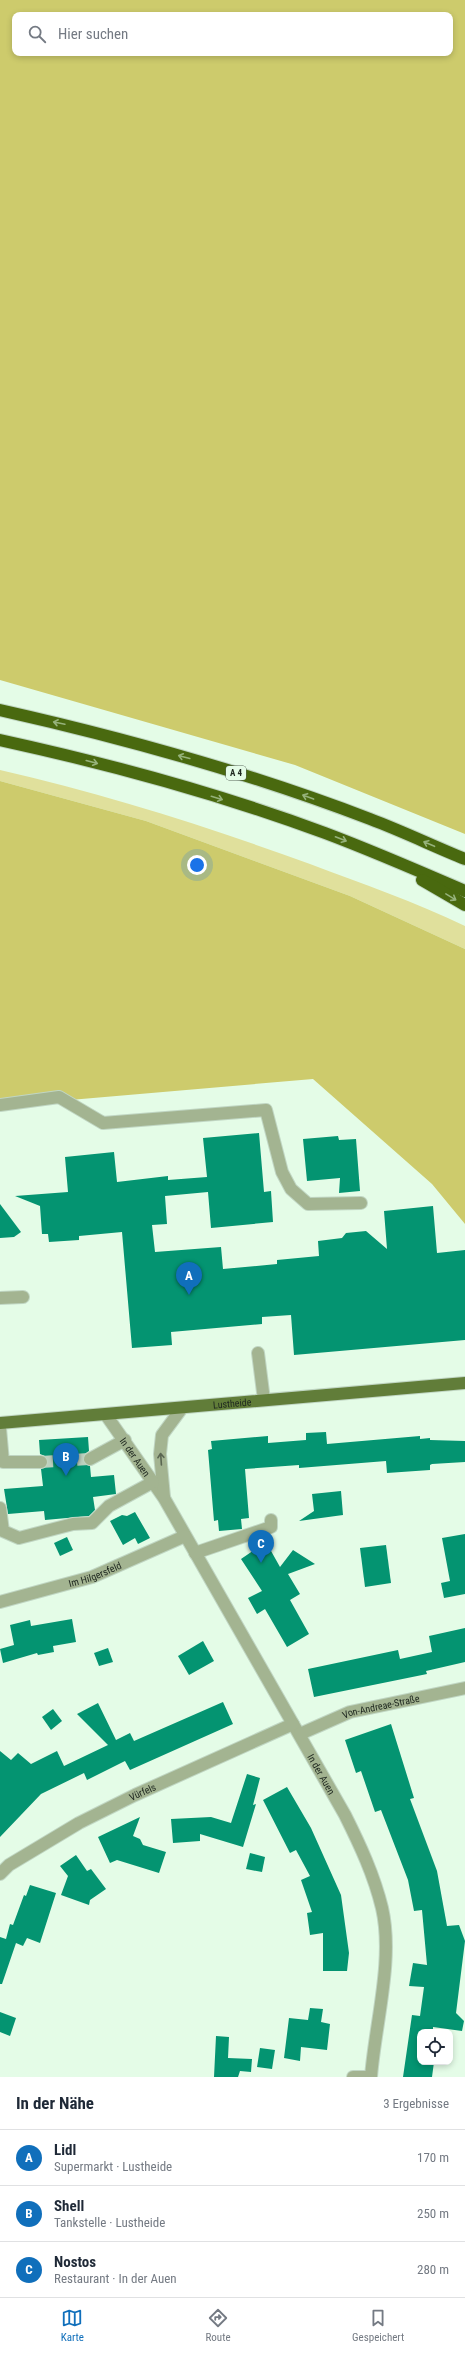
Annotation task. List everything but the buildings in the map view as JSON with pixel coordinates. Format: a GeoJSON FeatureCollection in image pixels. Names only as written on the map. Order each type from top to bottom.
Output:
{"type":"FeatureCollection","features":[{"type":"Feature","properties":{"kind":"highway","name":"A 4"},"geometry":{"type":"LineString","coordinates":[[0,710],[71,726],[200,761],[370,819],[465,859]]}},
{"type":"Feature","properties":{"kind":"highway"},"geometry":{"type":"LineString","coordinates":[[0,740],[59,753],[195,791],[310,828],[382,855],[465,891]]}},
{"type":"Feature","properties":{"kind":"highway"},"geometry":{"type":"LineString","coordinates":[[382,855],[465,905]]}},
{"type":"Feature","properties":{"kind":"main road","name":"Lustheide"},"geometry":{"type":"LineString","coordinates":[[0,1422],[106,1415],[465,1383]]}},
{"type":"Feature","properties":{"kind":"street"},"geometry":{"type":"LineString","coordinates":[[0,1105],[59,1097],[103,1124],[266,1110],[282,1172],[291,1189],[308,1204],[361,1203]]}},
{"type":"Feature","properties":{"kind":"street"},"geometry":{"type":"LineString","coordinates":[[0,1298],[23,1297]]}},
{"type":"Feature","properties":{"kind":"street"},"geometry":{"type":"LineString","coordinates":[[258,1353],[264,1400]]}},
{"type":"Feature","properties":{"kind":"street","name":"In der Auen"},"geometry":{"type":"LineString","coordinates":[[164,1498],[160,1454],[162,1436],[182,1408]]}},
{"type":"Feature","properties":{"kind":"street","name":"In der Auen"},"geometry":{"type":"LineString","coordinates":[[106,1415],[125,1440],[164,1498],[345,1814],[368,1861],[382,1909],[385,1956],[370,2077]]}},
{"type":"Feature","properties":{"kind":"street"},"geometry":{"type":"LineString","coordinates":[[0,1428],[2,1464],[41,1462]]}},
{"type":"Feature","properties":{"kind":"street"},"geometry":{"type":"LineString","coordinates":[[90,1459],[125,1440]]}},
{"type":"Feature","properties":{"kind":"street"},"geometry":{"type":"LineString","coordinates":[[0,1508],[2,1531],[19,1538],[73,1524],[92,1523],[109,1506],[153,1482]]}},
{"type":"Feature","properties":{"kind":"street"},"geometry":{"type":"LineString","coordinates":[[195,1553],[271,1527],[271,1520]]}},
{"type":"Feature","properties":{"kind":"street","name":"Im Hilgersfeld"},"geometry":{"type":"LineString","coordinates":[[0,1602],[92,1577],[185,1536]]}},
{"type":"Feature","properties":{"kind":"street","name":"Von-Andreae-Straße"},"geometry":{"type":"LineString","coordinates":[[296,1729],[350,1712],[465,1688]]}},
{"type":"Feature","properties":{"kind":"street","name":"Vürfels"},"geometry":{"type":"LineString","coordinates":[[0,1874],[9,1865],[79,1823],[155,1786],[296,1729]]}},
{"type":"Feature","properties":{"kind":"street"},"geometry":{"type":"LineString","coordinates":[[353,2077],[370,2077]]}},
{"type":"Feature","properties":{"kind":"green space"},"geometry":{"type":"Polygon","coordinates":[[[0,770],[40,779],[195,824],[272,850],[389,894],[465,926],[465,949],[350,896],[146,821],[0,781],[0,770]]]}},
{"type":"Feature","properties":{"kind":"shaded area"},"geometry":{"type":"Polygon","coordinates":[[[0,0],[465,0],[465,834],[295,765],[0,680],[0,0]]]}},
{"type":"Feature","properties":{"kind":"shaded area"},"geometry":{"type":"Polygon","coordinates":[[[0,781],[146,821],[350,896],[465,949],[465,1224],[432,1184],[313,1079],[0,1106],[0,781]]]}},
{"type":"Feature","properties":{"kind":"tunnel"},"geometry":{"type":"LineString","coordinates":[[41,1462],[90,1459]]}},
{"type":"Feature","properties":{"kind":"place","name":"Lidl"},"geometry":{"type":"Point","coordinates":[189,1295]}},
{"type":"Feature","properties":{"kind":"place","name":"Shell"},"geometry":{"type":"Point","coordinates":[66,1476]}},
{"type":"Feature","properties":{"kind":"place","name":"Nostos"},"geometry":{"type":"Point","coordinates":[261,1563]}}]}
